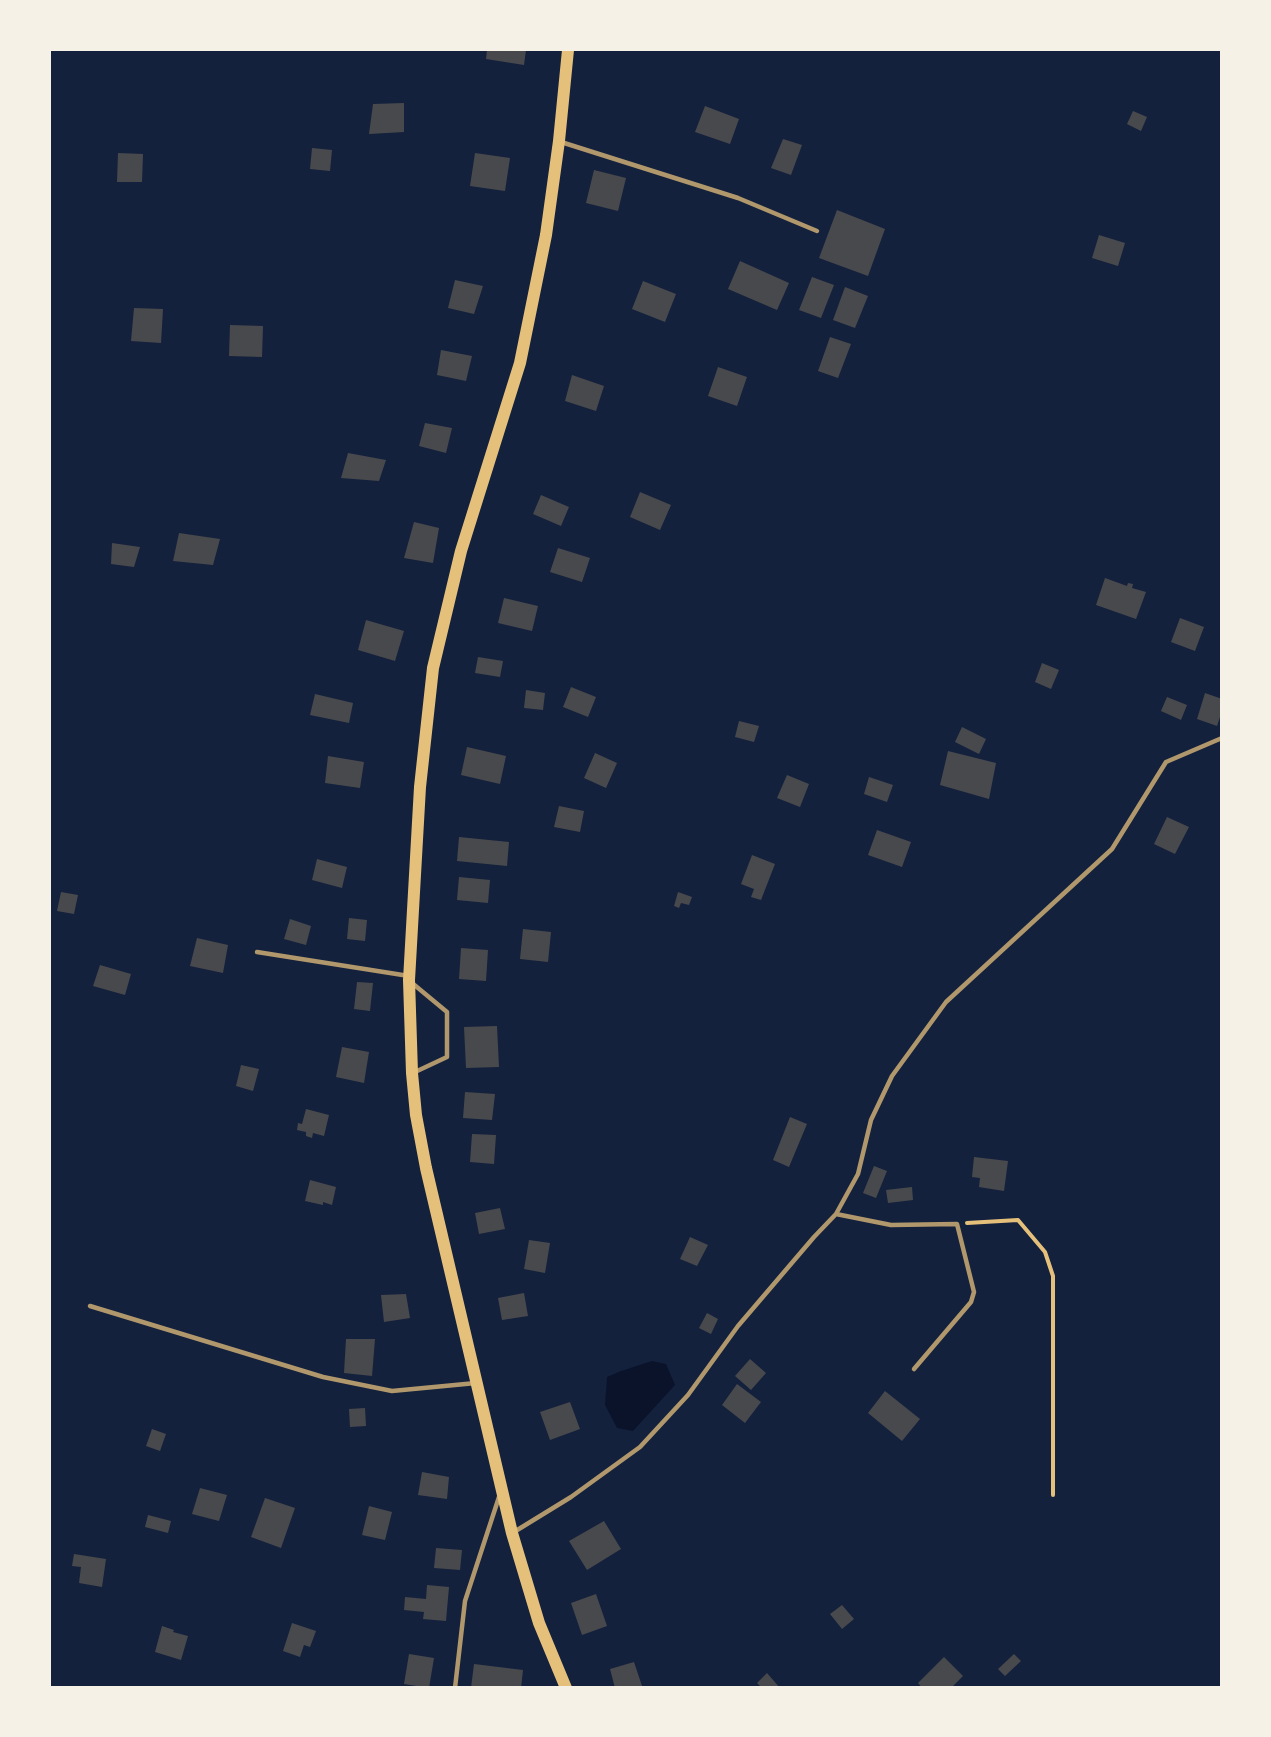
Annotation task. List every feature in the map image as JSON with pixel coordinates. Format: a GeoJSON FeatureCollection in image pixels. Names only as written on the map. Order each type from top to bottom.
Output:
{"type":"FeatureCollection","features":[{"type":"Feature","properties":{"kind":"main road"},"geometry":{"type":"LineString","coordinates":[[566,1688],[539,1623],[512,1533],[426,1167],[416,1115],[412,1073],[409,978],[420,787],[433,668],[461,551],[520,363],[546,235],[559,141],[568,50]]}},
{"type":"Feature","properties":{"kind":"lane"},"geometry":{"type":"LineString","coordinates":[[559,141],[738,198],[817,231]]}},
{"type":"Feature","properties":{"kind":"lane"},"geometry":{"type":"LineString","coordinates":[[512,1533],[571,1497],[640,1447],[688,1395],[738,1326],[814,1237],[836,1215],[858,1174],[871,1120],[892,1076],[946,1002],[1112,849],[1166,762],[1221,738]]}},
{"type":"Feature","properties":{"kind":"lane"},"geometry":{"type":"LineString","coordinates":[[257,952],[409,978],[447,1012],[447,1058],[412,1073]]}},
{"type":"Feature","properties":{"kind":"lane"},"geometry":{"type":"LineString","coordinates":[[836,1215],[891,1225],[957,1224],[974,1292],[971,1302],[914,1369]]}},
{"type":"Feature","properties":{"kind":"lane"},"geometry":{"type":"LineString","coordinates":[[90,1306],[323,1377],[392,1391],[476,1383]]}},
{"type":"Feature","properties":{"kind":"lane"},"geometry":{"type":"LineString","coordinates":[[455,1688],[465,1601],[501,1491]]}},
{"type":"Feature","properties":{"kind":"path"},"geometry":{"type":"LineString","coordinates":[[957,1224],[1018,1220],[1045,1252],[1053,1276],[1053,1495]]}},
{"type":"Feature","properties":{"kind":"water"},"geometry":{"type":"Polygon","coordinates":[[[652,1361],[666,1364],[675,1385],[633,1431],[617,1428],[605,1405],[607,1377],[652,1361]]]}},
{"type":"Feature","properties":{"kind":"building"},"geometry":{"type":"Polygon","coordinates":[[[487,50],[526,50],[524,65],[486,59],[487,50]]]}},
{"type":"Feature","properties":{"kind":"building"},"geometry":{"type":"Polygon","coordinates":[[[404,103],[404,132],[369,134],[373,104],[404,103]]]}},
{"type":"Feature","properties":{"kind":"building"},"geometry":{"type":"Polygon","coordinates":[[[705,106],[739,119],[730,144],[695,132],[705,106]]]}},
{"type":"Feature","properties":{"kind":"building"},"geometry":{"type":"Polygon","coordinates":[[[1133,111],[1147,117],[1141,131],[1127,124],[1133,111]]]}},
{"type":"Feature","properties":{"kind":"building"},"geometry":{"type":"Polygon","coordinates":[[[783,139],[802,145],[791,175],[771,168],[783,139]]]}},
{"type":"Feature","properties":{"kind":"building"},"geometry":{"type":"Polygon","coordinates":[[[312,148],[332,150],[330,171],[310,169],[312,148]]]}},
{"type":"Feature","properties":{"kind":"building"},"geometry":{"type":"Polygon","coordinates":[[[118,153],[143,154],[142,182],[117,182],[118,153]]]}},
{"type":"Feature","properties":{"kind":"building"},"geometry":{"type":"Polygon","coordinates":[[[475,153],[510,158],[505,191],[470,186],[475,153]]]}},
{"type":"Feature","properties":{"kind":"building"},"geometry":{"type":"Polygon","coordinates":[[[594,170],[626,178],[618,211],[586,203],[594,170]]]}},
{"type":"Feature","properties":{"kind":"building"},"geometry":{"type":"Polygon","coordinates":[[[837,210],[885,229],[868,276],[819,258],[837,210]]]}},
{"type":"Feature","properties":{"kind":"building"},"geometry":{"type":"Polygon","coordinates":[[[1099,235],[1125,243],[1118,266],[1092,258],[1099,235]]]}},
{"type":"Feature","properties":{"kind":"building"},"geometry":{"type":"Polygon","coordinates":[[[740,261],[789,283],[777,310],[728,289],[740,261]]]}},
{"type":"Feature","properties":{"kind":"building"},"geometry":{"type":"Polygon","coordinates":[[[812,277],[834,285],[821,318],[799,310],[812,277]]]}},
{"type":"Feature","properties":{"kind":"building"},"geometry":{"type":"Polygon","coordinates":[[[455,280],[483,286],[474,314],[448,308],[455,280]]]}},
{"type":"Feature","properties":{"kind":"building"},"geometry":{"type":"Polygon","coordinates":[[[643,281],[676,294],[665,322],[632,309],[643,281]]]}},
{"type":"Feature","properties":{"kind":"building"},"geometry":{"type":"Polygon","coordinates":[[[845,287],[868,296],[855,328],[833,320],[845,287]]]}},
{"type":"Feature","properties":{"kind":"building"},"geometry":{"type":"Polygon","coordinates":[[[134,308],[163,309],[161,343],[131,341],[134,308]]]}},
{"type":"Feature","properties":{"kind":"building"},"geometry":{"type":"Polygon","coordinates":[[[230,325],[263,326],[262,357],[229,356],[230,325]]]}},
{"type":"Feature","properties":{"kind":"building"},"geometry":{"type":"Polygon","coordinates":[[[830,337],[851,344],[838,378],[818,371],[830,337]]]}},
{"type":"Feature","properties":{"kind":"building"},"geometry":{"type":"Polygon","coordinates":[[[441,350],[472,356],[466,381],[437,375],[441,350]]]}},
{"type":"Feature","properties":{"kind":"building"},"geometry":{"type":"Polygon","coordinates":[[[718,367],[747,377],[737,406],[708,396],[718,367]]]}},
{"type":"Feature","properties":{"kind":"building"},"geometry":{"type":"Polygon","coordinates":[[[572,375],[604,386],[596,411],[565,401],[572,375]]]}},
{"type":"Feature","properties":{"kind":"building"},"geometry":{"type":"Polygon","coordinates":[[[425,423],[452,428],[446,453],[419,446],[425,423]]]}},
{"type":"Feature","properties":{"kind":"building"},"geometry":{"type":"Polygon","coordinates":[[[348,453],[386,460],[379,481],[341,478],[348,453]]]}},
{"type":"Feature","properties":{"kind":"building"},"geometry":{"type":"Polygon","coordinates":[[[640,492],[671,505],[660,530],[630,517],[640,492]]]}},
{"type":"Feature","properties":{"kind":"building"},"geometry":{"type":"Polygon","coordinates":[[[541,495],[569,507],[561,526],[533,514],[541,495]]]}},
{"type":"Feature","properties":{"kind":"building"},"geometry":{"type":"Polygon","coordinates":[[[414,522],[439,528],[433,563],[404,558],[414,522]]]}},
{"type":"Feature","properties":{"kind":"building"},"geometry":{"type":"Polygon","coordinates":[[[179,533],[220,539],[213,565],[173,561],[179,533]]]}},
{"type":"Feature","properties":{"kind":"building"},"geometry":{"type":"Polygon","coordinates":[[[112,543],[140,547],[134,567],[111,564],[112,543]]]}},
{"type":"Feature","properties":{"kind":"building"},"geometry":{"type":"Polygon","coordinates":[[[558,548],[590,558],[582,582],[550,572],[558,548]]]}},
{"type":"Feature","properties":{"kind":"building"},"geometry":{"type":"Polygon","coordinates":[[[1105,578],[1127,586],[1128,583],[1133,584],[1132,588],[1146,592],[1136,619],[1096,605],[1105,578]]]}},
{"type":"Feature","properties":{"kind":"building"},"geometry":{"type":"Polygon","coordinates":[[[504,598],[538,606],[532,631],[498,623],[504,598]]]}},
{"type":"Feature","properties":{"kind":"building"},"geometry":{"type":"Polygon","coordinates":[[[1180,618],[1204,627],[1195,651],[1171,642],[1180,618]]]}},
{"type":"Feature","properties":{"kind":"building"},"geometry":{"type":"Polygon","coordinates":[[[366,620],[404,631],[395,661],[358,650],[366,620]]]}},
{"type":"Feature","properties":{"kind":"building"},"geometry":{"type":"Polygon","coordinates":[[[478,657],[503,661],[500,677],[475,673],[478,657]]]}},
{"type":"Feature","properties":{"kind":"building"},"geometry":{"type":"Polygon","coordinates":[[[1042,663],[1059,670],[1051,689],[1035,682],[1042,663]]]}},
{"type":"Feature","properties":{"kind":"building"},"geometry":{"type":"Polygon","coordinates":[[[571,687],[596,697],[588,717],[563,707],[571,687]]]}},
{"type":"Feature","properties":{"kind":"building"},"geometry":{"type":"Polygon","coordinates":[[[526,690],[545,693],[543,710],[524,708],[526,690]]]}},
{"type":"Feature","properties":{"kind":"building"},"geometry":{"type":"Polygon","coordinates":[[[1205,693],[1222,699],[1222,711],[1217,726],[1197,719],[1205,693]]]}},
{"type":"Feature","properties":{"kind":"building"},"geometry":{"type":"Polygon","coordinates":[[[315,694],[353,703],[349,723],[310,715],[315,694]]]}},
{"type":"Feature","properties":{"kind":"building"},"geometry":{"type":"Polygon","coordinates":[[[1167,697],[1187,705],[1181,720],[1161,711],[1167,697]]]}},
{"type":"Feature","properties":{"kind":"building"},"geometry":{"type":"Polygon","coordinates":[[[739,721],[759,726],[754,742],[735,737],[739,721]]]}},
{"type":"Feature","properties":{"kind":"building"},"geometry":{"type":"Polygon","coordinates":[[[962,727],[986,739],[979,754],[955,742],[962,727]]]}},
{"type":"Feature","properties":{"kind":"building"},"geometry":{"type":"Polygon","coordinates":[[[467,747],[506,756],[500,784],[461,775],[467,747]]]}},
{"type":"Feature","properties":{"kind":"building"},"geometry":{"type":"Polygon","coordinates":[[[948,751],[996,763],[989,799],[940,785],[948,751]]]}},
{"type":"Feature","properties":{"kind":"building"},"geometry":{"type":"Polygon","coordinates":[[[595,753],[617,763],[606,788],[584,778],[595,753]]]}},
{"type":"Feature","properties":{"kind":"building"},"geometry":{"type":"Polygon","coordinates":[[[328,756],[364,762],[360,788],[325,783],[328,756]]]}},
{"type":"Feature","properties":{"kind":"building"},"geometry":{"type":"Polygon","coordinates":[[[787,775],[809,784],[800,807],[777,798],[787,775]]]}},
{"type":"Feature","properties":{"kind":"building"},"geometry":{"type":"Polygon","coordinates":[[[869,777],[893,785],[887,802],[864,794],[869,777]]]}},
{"type":"Feature","properties":{"kind":"building"},"geometry":{"type":"Polygon","coordinates":[[[559,806],[584,811],[580,832],[554,827],[559,806]]]}},
{"type":"Feature","properties":{"kind":"building"},"geometry":{"type":"Polygon","coordinates":[[[1167,817],[1189,827],[1175,854],[1154,844],[1167,817]]]}},
{"type":"Feature","properties":{"kind":"building"},"geometry":{"type":"Polygon","coordinates":[[[877,830],[911,842],[902,867],[868,855],[877,830]]]}},
{"type":"Feature","properties":{"kind":"building"},"geometry":{"type":"Polygon","coordinates":[[[459,837],[509,842],[507,866],[457,861],[459,837]]]}},
{"type":"Feature","properties":{"kind":"building"},"geometry":{"type":"Polygon","coordinates":[[[752,855],[775,864],[761,900],[751,897],[754,889],[741,884],[752,855]]]}},
{"type":"Feature","properties":{"kind":"building"},"geometry":{"type":"Polygon","coordinates":[[[317,859],[347,867],[342,888],[312,880],[317,859]]]}},
{"type":"Feature","properties":{"kind":"building"},"geometry":{"type":"Polygon","coordinates":[[[459,877],[490,880],[488,903],[457,900],[459,877]]]}},
{"type":"Feature","properties":{"kind":"building"},"geometry":{"type":"Polygon","coordinates":[[[61,892],[78,895],[74,914],[57,911],[61,892]]]}},
{"type":"Feature","properties":{"kind":"building"},"geometry":{"type":"Polygon","coordinates":[[[678,892],[692,897],[689,905],[681,903],[679,908],[674,906],[678,892]]]}},
{"type":"Feature","properties":{"kind":"building"},"geometry":{"type":"Polygon","coordinates":[[[349,918],[367,920],[365,941],[347,939],[349,918]]]}},
{"type":"Feature","properties":{"kind":"building"},"geometry":{"type":"Polygon","coordinates":[[[290,919],[311,926],[306,945],[284,939],[290,919]]]}},
{"type":"Feature","properties":{"kind":"building"},"geometry":{"type":"Polygon","coordinates":[[[523,929],[551,932],[548,962],[520,959],[523,929]]]}},
{"type":"Feature","properties":{"kind":"building"},"geometry":{"type":"Polygon","coordinates":[[[197,938],[228,945],[223,973],[190,966],[197,938]]]}},
{"type":"Feature","properties":{"kind":"building"},"geometry":{"type":"Polygon","coordinates":[[[461,948],[488,950],[486,981],[459,979],[461,948]]]}},
{"type":"Feature","properties":{"kind":"building"},"geometry":{"type":"Polygon","coordinates":[[[100,965],[131,974],[125,995],[93,986],[100,965]]]}},
{"type":"Feature","properties":{"kind":"building"},"geometry":{"type":"Polygon","coordinates":[[[357,982],[373,983],[370,1011],[354,1009],[357,982]]]}},
{"type":"Feature","properties":{"kind":"building"},"geometry":{"type":"Polygon","coordinates":[[[497,1026],[499,1067],[466,1068],[464,1027],[497,1026]]]}},
{"type":"Feature","properties":{"kind":"building"},"geometry":{"type":"Polygon","coordinates":[[[342,1047],[369,1052],[364,1083],[336,1077],[342,1047]]]}},
{"type":"Feature","properties":{"kind":"building"},"geometry":{"type":"Polygon","coordinates":[[[241,1065],[259,1069],[253,1091],[236,1086],[241,1065]]]}},
{"type":"Feature","properties":{"kind":"building"},"geometry":{"type":"Polygon","coordinates":[[[465,1092],[495,1094],[492,1120],[463,1118],[465,1092]]]}},
{"type":"Feature","properties":{"kind":"building"},"geometry":{"type":"Polygon","coordinates":[[[306,1109],[329,1115],[324,1136],[313,1133],[312,1138],[306,1136],[306,1132],[297,1130],[298,1123],[302,1124],[306,1109]]]}},
{"type":"Feature","properties":{"kind":"building"},"geometry":{"type":"Polygon","coordinates":[[[790,1117],[807,1124],[789,1167],[773,1160],[790,1117]]]}},
{"type":"Feature","properties":{"kind":"building"},"geometry":{"type":"Polygon","coordinates":[[[472,1134],[496,1135],[494,1164],[470,1162],[472,1134]]]}},
{"type":"Feature","properties":{"kind":"building"},"geometry":{"type":"Polygon","coordinates":[[[974,1157],[1008,1161],[1004,1191],[979,1187],[980,1178],[972,1177],[974,1157]]]}},
{"type":"Feature","properties":{"kind":"building"},"geometry":{"type":"Polygon","coordinates":[[[874,1166],[887,1171],[876,1198],[863,1193],[874,1166]]]}},
{"type":"Feature","properties":{"kind":"building"},"geometry":{"type":"Polygon","coordinates":[[[310,1180],[336,1187],[332,1205],[305,1201],[310,1180]]]}},
{"type":"Feature","properties":{"kind":"building"},"geometry":{"type":"Polygon","coordinates":[[[912,1187],[913,1200],[888,1203],[886,1190],[912,1187]]]}},
{"type":"Feature","properties":{"kind":"building"},"geometry":{"type":"Polygon","coordinates":[[[500,1208],[505,1229],[479,1234],[475,1213],[500,1208]]]}},
{"type":"Feature","properties":{"kind":"building"},"geometry":{"type":"Polygon","coordinates":[[[690,1237],[708,1245],[697,1266],[680,1259],[690,1237]]]}},
{"type":"Feature","properties":{"kind":"building"},"geometry":{"type":"Polygon","coordinates":[[[529,1240],[550,1243],[545,1273],[524,1269],[529,1240]]]}},
{"type":"Feature","properties":{"kind":"building"},"geometry":{"type":"Polygon","coordinates":[[[524,1293],[528,1316],[502,1320],[498,1298],[524,1293]]]}},
{"type":"Feature","properties":{"kind":"building"},"geometry":{"type":"Polygon","coordinates":[[[406,1294],[410,1318],[384,1322],[381,1295],[406,1294]]]}},
{"type":"Feature","properties":{"kind":"building"},"geometry":{"type":"Polygon","coordinates":[[[707,1313],[718,1319],[711,1334],[699,1328],[707,1313]]]}},
{"type":"Feature","properties":{"kind":"building"},"geometry":{"type":"Polygon","coordinates":[[[346,1339],[375,1339],[372,1376],[344,1373],[346,1339]]]}},
{"type":"Feature","properties":{"kind":"building"},"geometry":{"type":"Polygon","coordinates":[[[750,1359],[766,1373],[751,1390],[735,1376],[750,1359]]]}},
{"type":"Feature","properties":{"kind":"building"},"geometry":{"type":"Polygon","coordinates":[[[737,1384],[761,1402],[745,1423],[722,1405],[737,1384]]]}},
{"type":"Feature","properties":{"kind":"building"},"geometry":{"type":"Polygon","coordinates":[[[885,1391],[920,1419],[902,1441],[868,1413],[885,1391]]]}},
{"type":"Feature","properties":{"kind":"building"},"geometry":{"type":"Polygon","coordinates":[[[570,1402],[580,1429],[550,1440],[540,1412],[570,1402]]]}},
{"type":"Feature","properties":{"kind":"building"},"geometry":{"type":"Polygon","coordinates":[[[365,1408],[366,1426],[350,1427],[349,1409],[365,1408]]]}},
{"type":"Feature","properties":{"kind":"building"},"geometry":{"type":"Polygon","coordinates":[[[152,1429],[166,1434],[160,1451],[146,1446],[152,1429]]]}},
{"type":"Feature","properties":{"kind":"building"},"geometry":{"type":"Polygon","coordinates":[[[422,1472],[449,1477],[447,1499],[418,1495],[422,1472]]]}},
{"type":"Feature","properties":{"kind":"building"},"geometry":{"type":"Polygon","coordinates":[[[200,1488],[227,1495],[219,1521],[192,1514],[200,1488]]]}},
{"type":"Feature","properties":{"kind":"building"},"geometry":{"type":"Polygon","coordinates":[[[265,1498],[295,1508],[281,1548],[251,1537],[265,1498]]]}},
{"type":"Feature","properties":{"kind":"building"},"geometry":{"type":"Polygon","coordinates":[[[369,1506],[392,1512],[385,1540],[362,1535],[369,1506]]]}},
{"type":"Feature","properties":{"kind":"building"},"geometry":{"type":"Polygon","coordinates":[[[148,1515],[171,1521],[168,1533],[145,1527],[148,1515]]]}},
{"type":"Feature","properties":{"kind":"building"},"geometry":{"type":"Polygon","coordinates":[[[604,1521],[621,1549],[587,1570],[569,1541],[604,1521]]]}},
{"type":"Feature","properties":{"kind":"building"},"geometry":{"type":"Polygon","coordinates":[[[436,1548],[462,1550],[460,1570],[434,1568],[436,1548]]]}},
{"type":"Feature","properties":{"kind":"building"},"geometry":{"type":"Polygon","coordinates":[[[74,1554],[106,1559],[102,1587],[79,1583],[81,1567],[72,1566],[74,1554]]]}},
{"type":"Feature","properties":{"kind":"building"},"geometry":{"type":"Polygon","coordinates":[[[427,1585],[449,1587],[446,1621],[423,1619],[424,1612],[404,1610],[405,1597],[426,1599],[427,1585]]]}},
{"type":"Feature","properties":{"kind":"building"},"geometry":{"type":"Polygon","coordinates":[[[596,1594],[607,1626],[582,1635],[571,1603],[596,1594]]]}},
{"type":"Feature","properties":{"kind":"building"},"geometry":{"type":"Polygon","coordinates":[[[842,1605],[854,1619],[842,1629],[830,1614],[842,1605]]]}},
{"type":"Feature","properties":{"kind":"building"},"geometry":{"type":"Polygon","coordinates":[[[292,1623],[316,1631],[310,1647],[304,1645],[300,1657],[283,1651],[292,1623]]]}},
{"type":"Feature","properties":{"kind":"building"},"geometry":{"type":"Polygon","coordinates":[[[162,1626],[188,1636],[181,1660],[155,1652],[162,1626]]]}},
{"type":"Feature","properties":{"kind":"building"},"geometry":{"type":"Polygon","coordinates":[[[409,1654],[434,1658],[429,1688],[404,1684],[409,1654]]]}},
{"type":"Feature","properties":{"kind":"building"},"geometry":{"type":"Polygon","coordinates":[[[1014,1654],[1021,1661],[1005,1676],[998,1669],[1014,1654]]]}},
{"type":"Feature","properties":{"kind":"building"},"geometry":{"type":"Polygon","coordinates":[[[944,1657],[963,1676],[951,1688],[922,1688],[918,1683],[944,1657]]]}},
{"type":"Feature","properties":{"kind":"building"},"geometry":{"type":"Polygon","coordinates":[[[634,1662],[642,1686],[615,1688],[610,1669],[634,1662]]]}},
{"type":"Feature","properties":{"kind":"building"},"geometry":{"type":"Polygon","coordinates":[[[474,1664],[523,1670],[521,1688],[471,1688],[474,1664]]]}},
{"type":"Feature","properties":{"kind":"building"},"geometry":{"type":"Polygon","coordinates":[[[767,1673],[780,1688],[762,1688],[757,1683],[767,1673]]]}}]}
